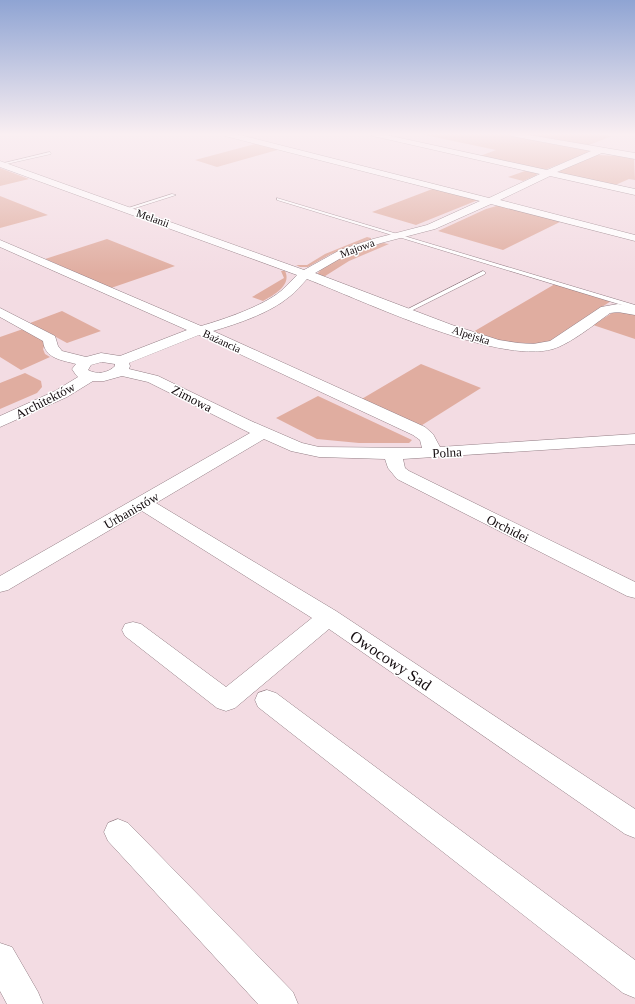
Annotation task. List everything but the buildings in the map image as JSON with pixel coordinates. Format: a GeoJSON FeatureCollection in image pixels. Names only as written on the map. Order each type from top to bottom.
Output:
{"type":"FeatureCollection","features":[{"type":"Feature","properties":{"kind":"street","name":"Melanii"},"geometry":{"type":"LineString","coordinates":[[48,181],[305,274]]}},
{"type":"Feature","properties":{"kind":"street"},"geometry":{"type":"LineString","coordinates":[[413,181],[635,238]]}},
{"type":"Feature","properties":{"kind":"street","name":"Majowa"},"geometry":{"type":"LineString","coordinates":[[88,369],[104,377],[120,366],[199,330],[223,324],[270,304],[285,294],[305,274],[344,252],[377,240],[431,227],[534,181]]}},
{"type":"Feature","properties":{"kind":"street"},"geometry":{"type":"LineString","coordinates":[[584,181],[635,192]]}},
{"type":"Feature","properties":{"kind":"street","name":"Bażancia"},"geometry":{"type":"LineString","coordinates":[[0,243],[199,330],[419,431],[428,437],[432,452]]}},
{"type":"Feature","properties":{"kind":"street","name":"Alpejska"},"geometry":{"type":"LineString","coordinates":[[305,274],[405,312],[496,343],[515,346],[541,348],[555,344],[606,310],[618,308],[635,311]]}},
{"type":"Feature","properties":{"kind":"street"},"geometry":{"type":"LineString","coordinates":[[0,312],[50,339],[51,347],[57,354],[88,369]]}},
{"type":"Feature","properties":{"kind":"street","name":"Zimowa"},"geometry":{"type":"LineString","coordinates":[[120,366],[153,379],[262,433]]}},
{"type":"Feature","properties":{"kind":"street","name":"Architektów"},"geometry":{"type":"LineString","coordinates":[[0,422],[61,394],[88,369]]}},
{"type":"Feature","properties":{"kind":"street","name":"Polna"},"geometry":{"type":"LineString","coordinates":[[262,433],[314,452],[432,452],[635,439]]}},
{"type":"Feature","properties":{"kind":"street","name":"Urbanistów"},"geometry":{"type":"LineString","coordinates":[[0,585],[262,433]]}},
{"type":"Feature","properties":{"kind":"street","name":"Orchidei"},"geometry":{"type":"LineString","coordinates":[[394,453],[396,468],[402,475],[635,591]]}},
{"type":"Feature","properties":{"kind":"street","name":"Owocowy Sad"},"geometry":{"type":"LineString","coordinates":[[143,503],[328,617],[635,825]]}},
{"type":"Feature","properties":{"kind":"street"},"geometry":{"type":"LineString","coordinates":[[133,630],[226,701],[328,617]]}},
{"type":"Feature","properties":{"kind":"street"},"geometry":{"type":"LineString","coordinates":[[267,700],[635,981]]}},
{"type":"Feature","properties":{"kind":"street"},"geometry":{"type":"LineString","coordinates":[[118,832],[281,1004]]}},
{"type":"Feature","properties":{"kind":"street"},"geometry":{"type":"LineString","coordinates":[[0,959],[26,1004]]}},
{"type":"Feature","properties":{"kind":"lane"},"geometry":{"type":"LineString","coordinates":[[127,209],[174,194]]}},
{"type":"Feature","properties":{"kind":"lane"},"geometry":{"type":"LineString","coordinates":[[279,199],[635,307]]}},
{"type":"Feature","properties":{"kind":"lane"},"geometry":{"type":"LineString","coordinates":[[405,312],[483,273]]}},
{"type":"Feature","properties":{"kind":"shaded area"},"geometry":{"type":"Polygon","coordinates":[[[0,181],[21,181],[0,186],[0,181]]]}},
{"type":"Feature","properties":{"kind":"shaded area"},"geometry":{"type":"Polygon","coordinates":[[[589,181],[625,181],[613,186],[589,181]]]}},
{"type":"Feature","properties":{"kind":"shaded area"},"geometry":{"type":"Polygon","coordinates":[[[435,188],[478,200],[416,225],[372,212],[435,188]]]}},
{"type":"Feature","properties":{"kind":"shaded area"},"geometry":{"type":"Polygon","coordinates":[[[0,196],[48,215],[0,228],[0,196]]]}},
{"type":"Feature","properties":{"kind":"shaded area"},"geometry":{"type":"Polygon","coordinates":[[[500,205],[562,221],[503,250],[438,231],[486,209],[500,205]]]}},
{"type":"Feature","properties":{"kind":"shaded area"},"geometry":{"type":"Polygon","coordinates":[[[367,237],[371,238],[371,240],[331,254],[308,267],[300,267],[296,265],[307,265],[325,254],[367,237]]]}},
{"type":"Feature","properties":{"kind":"shaded area"},"geometry":{"type":"Polygon","coordinates":[[[107,239],[175,266],[111,288],[45,259],[107,239]]]}},
{"type":"Feature","properties":{"kind":"shaded area"},"geometry":{"type":"Polygon","coordinates":[[[383,243],[389,244],[349,261],[322,278],[317,275],[328,265],[347,255],[367,247],[383,243]]]}},
{"type":"Feature","properties":{"kind":"shaded area"},"geometry":{"type":"Polygon","coordinates":[[[281,271],[285,271],[287,276],[281,289],[263,301],[252,297],[284,278],[281,271]]]}},
{"type":"Feature","properties":{"kind":"shaded area"},"geometry":{"type":"Polygon","coordinates":[[[555,284],[611,301],[546,344],[501,342],[473,332],[555,284]]]}},
{"type":"Feature","properties":{"kind":"shaded area"},"geometry":{"type":"Polygon","coordinates":[[[62,311],[101,331],[67,343],[30,323],[62,311]]]}},
{"type":"Feature","properties":{"kind":"shaded area"},"geometry":{"type":"Polygon","coordinates":[[[612,313],[629,313],[635,315],[635,339],[593,325],[612,313]]]}},
{"type":"Feature","properties":{"kind":"shaded area"},"geometry":{"type":"Polygon","coordinates":[[[23,329],[46,342],[43,349],[45,354],[50,357],[21,370],[0,357],[0,337],[23,329]]]}},
{"type":"Feature","properties":{"kind":"shaded area"},"geometry":{"type":"Polygon","coordinates":[[[421,364],[481,388],[419,427],[360,400],[421,364]]]}},
{"type":"Feature","properties":{"kind":"shaded area"},"geometry":{"type":"Polygon","coordinates":[[[25,373],[41,381],[42,387],[37,393],[0,409],[0,383],[25,373]]]}},
{"type":"Feature","properties":{"kind":"shaded area"},"geometry":{"type":"Polygon","coordinates":[[[318,396],[412,440],[409,443],[359,443],[317,439],[276,418],[318,396]]]}}]}
